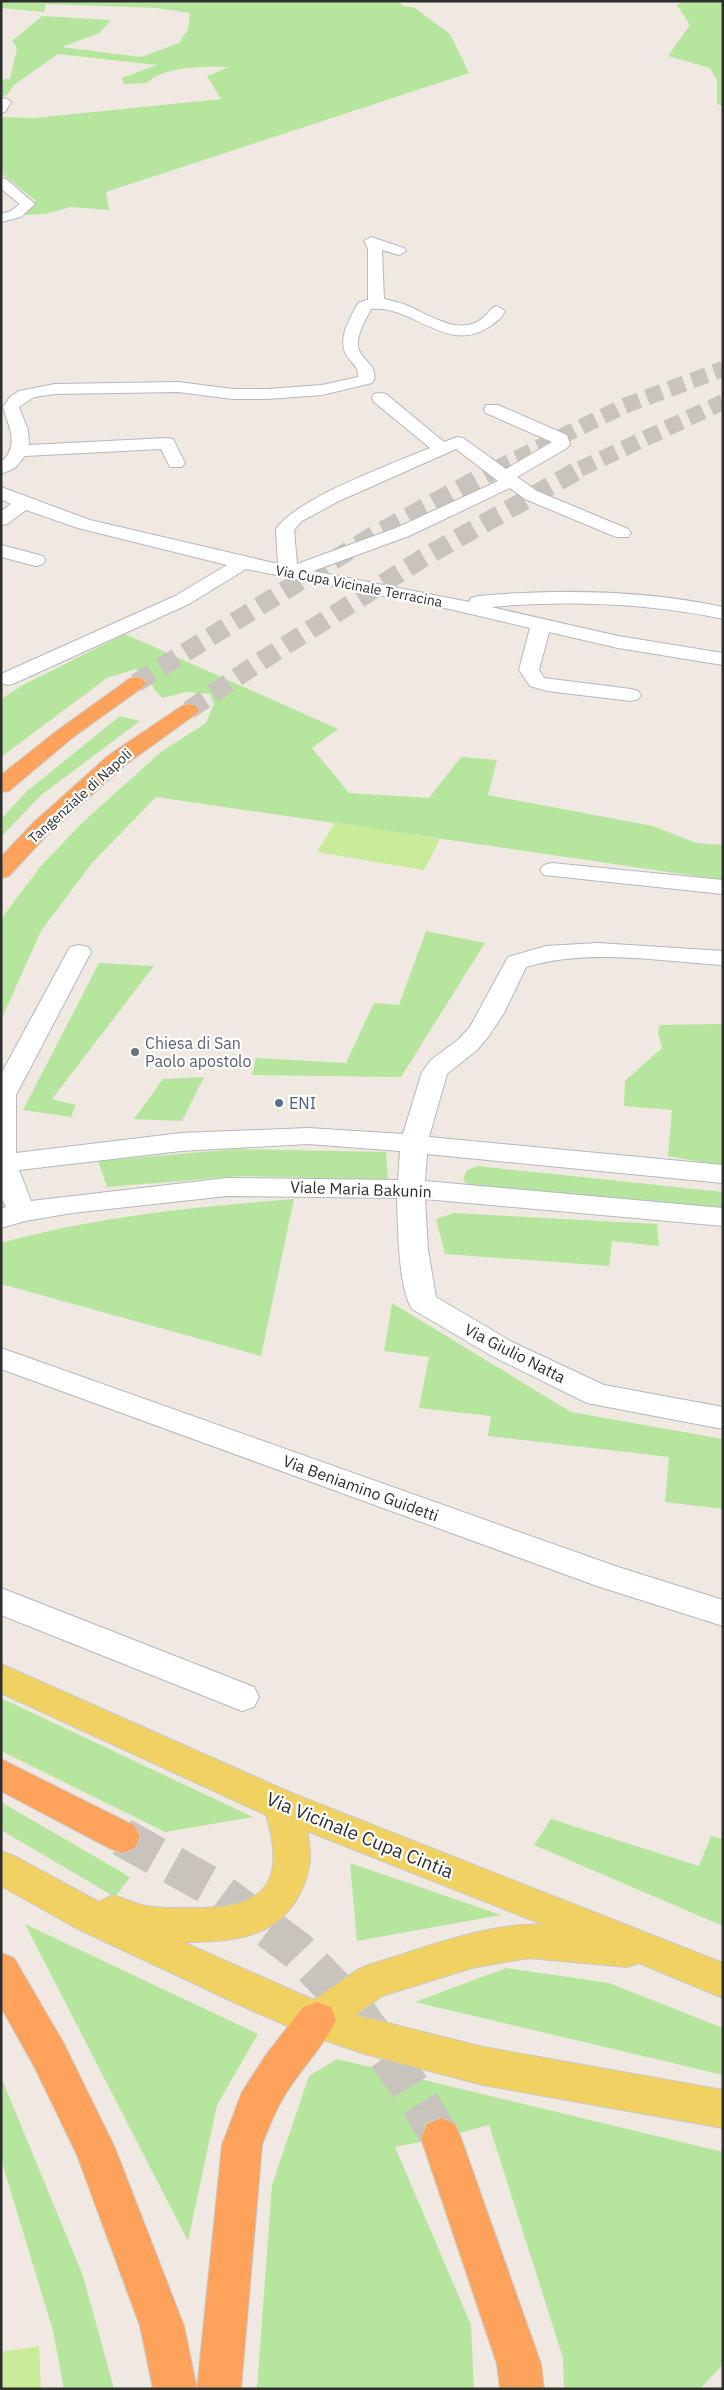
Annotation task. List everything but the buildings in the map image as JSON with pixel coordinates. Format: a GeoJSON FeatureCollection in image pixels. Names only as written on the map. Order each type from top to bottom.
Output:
{"type":"FeatureCollection","features":[{"type":"Feature","properties":{"kind":"highway"},"geometry":{"type":"LineString","coordinates":[[1,786],[65,734],[136,683]]}},
{"type":"Feature","properties":{"kind":"highway","name":"Tangenziale di Napoli"},"geometry":{"type":"LineString","coordinates":[[1,871],[41,828],[117,760],[189,710]]}},
{"type":"Feature","properties":{"kind":"highway"},"geometry":{"type":"LineString","coordinates":[[1,1774],[122,1837]]}},
{"type":"Feature","properties":{"kind":"highway"},"geometry":{"type":"LineString","coordinates":[[1,1970],[49,2055],[95,2148],[162,2326],[175,2389]]}},
{"type":"Feature","properties":{"kind":"highway"},"geometry":{"type":"LineString","coordinates":[[219,2389],[242,2145],[256,2106],[280,2068],[317,2020]]}},
{"type":"Feature","properties":{"kind":"highway"},"geometry":{"type":"LineString","coordinates":[[441,2138],[519,2364],[522,2389]]}},
{"type":"Feature","properties":{"kind":"main road","name":"Via Vicinale Cupa Cintia"},"geometry":{"type":"LineString","coordinates":[[1,1678],[281,1805],[658,1953],[723,1981]]}},
{"type":"Feature","properties":{"kind":"main road"},"geometry":{"type":"LineString","coordinates":[[36,1887],[148,1923],[231,1922],[265,1911],[281,1894],[292,1868],[291,1840],[281,1805]]}},
{"type":"Feature","properties":{"kind":"main road"},"geometry":{"type":"LineString","coordinates":[[1,1867],[91,1917],[254,1993],[317,2020],[366,2036],[483,2066],[723,2109]]}},
{"type":"Feature","properties":{"kind":"main road"},"geometry":{"type":"LineString","coordinates":[[317,2020],[371,1982],[472,1951],[529,1941],[658,1953]]}},
{"type":"Feature","properties":{"kind":"street"},"geometry":{"type":"LineString","coordinates":[[1,182],[28,204],[20,213],[9,218],[1,218]]}},
{"type":"Feature","properties":{"kind":"street"},"geometry":{"type":"LineString","coordinates":[[376,302],[375,249],[371,241],[399,251]]}},
{"type":"Feature","properties":{"kind":"street"},"geometry":{"type":"LineString","coordinates":[[1,469],[14,462],[22,439],[6,401],[15,401],[25,394],[36,391],[187,387],[236,394],[262,394],[358,384],[366,380],[366,368],[351,350],[350,341],[365,305],[376,302],[388,304],[443,330],[455,332],[479,328],[495,316],[497,311]]}},
{"type":"Feature","properties":{"kind":"street"},"geometry":{"type":"LineString","coordinates":[[380,398],[441,448]]}},
{"type":"Feature","properties":{"kind":"street"},"geometry":{"type":"LineString","coordinates":[[492,409],[561,440],[561,444],[508,479],[388,539],[334,560],[289,572],[285,552],[285,529],[296,517],[333,497],[457,442],[508,479],[531,495],[622,534]]}},
{"type":"Feature","properties":{"kind":"street"},"geometry":{"type":"LineString","coordinates":[[18,451],[167,443],[176,463]]}},
{"type":"Feature","properties":{"kind":"street","name":"Via Cupa Vicinale Terracina"},"geometry":{"type":"LineString","coordinates":[[1,492],[24,503],[84,524],[243,563],[454,604],[618,642],[723,659]]}},
{"type":"Feature","properties":{"kind":"street"},"geometry":{"type":"LineString","coordinates":[[1,520],[24,503]]}},
{"type":"Feature","properties":{"kind":"street"},"geometry":{"type":"LineString","coordinates":[[1,551],[36,560]]}},
{"type":"Feature","properties":{"kind":"street"},"geometry":{"type":"LineString","coordinates":[[8,679],[182,600],[243,563]]}},
{"type":"Feature","properties":{"kind":"street"},"geometry":{"type":"LineString","coordinates":[[454,604],[507,599],[598,598],[683,605],[723,612]]}},
{"type":"Feature","properties":{"kind":"street"},"geometry":{"type":"LineString","coordinates":[[541,625],[528,670],[537,682],[547,686],[631,695]]}},
{"type":"Feature","properties":{"kind":"street"},"geometry":{"type":"LineString","coordinates":[[552,870],[723,887]]}},
{"type":"Feature","properties":{"kind":"street"},"geometry":{"type":"LineString","coordinates":[[411,1189],[421,1108],[436,1070],[470,1043],[488,1021],[502,987],[517,962],[546,953],[598,950],[723,958]]}},
{"type":"Feature","properties":{"kind":"street"},"geometry":{"type":"LineString","coordinates":[[11,1215],[2,1163],[3,1095],[79,952]]}},
{"type":"Feature","properties":{"kind":"street"},"geometry":{"type":"LineString","coordinates":[[2,1163],[191,1142],[308,1136],[416,1144],[723,1174]]}},
{"type":"Feature","properties":{"kind":"street"},"geometry":{"type":"LineString","coordinates":[[502,1197],[504,1154]]}},
{"type":"Feature","properties":{"kind":"street","name":"Viale Maria Bakunin"},"geometry":{"type":"LineString","coordinates":[[11,1215],[227,1186],[411,1189],[723,1217]]}},
{"type":"Feature","properties":{"kind":"street","name":"Via Giulio Natta"},"geometry":{"type":"LineString","coordinates":[[411,1189],[415,1260],[422,1302],[502,1349],[598,1395],[723,1418]]}},
{"type":"Feature","properties":{"kind":"street","name":"Via Beniamino Guidetti"},"geometry":{"type":"LineString","coordinates":[[1,1358],[609,1577],[723,1613]]}},
{"type":"Feature","properties":{"kind":"street"},"geometry":{"type":"LineString","coordinates":[[1,1600],[242,1697]]}},
{"type":"Feature","properties":{"kind":"green space"},"geometry":{"type":"Polygon","coordinates":[[[1,1],[397,1],[404,6],[415,8],[450,34],[469,73],[106,192],[109,210],[71,207],[45,214],[24,215],[36,201],[1,173],[1,117],[35,118],[221,99],[207,76],[229,67],[185,68],[163,73],[147,83],[124,84],[122,78],[157,65],[58,54],[14,85],[7,95],[1,97],[1,80],[10,79],[17,48],[12,41],[42,16],[111,20],[99,33],[62,47],[141,57],[179,43],[188,29],[190,13],[157,8],[46,4],[44,12],[1,8],[1,1]]]}},
{"type":"Feature","properties":{"kind":"green space"},"geometry":{"type":"Polygon","coordinates":[[[683,1],[723,1],[723,106],[717,104],[717,80],[710,68],[668,56],[690,25],[677,5],[683,1]]]}},
{"type":"Feature","properties":{"kind":"green space"},"geometry":{"type":"Polygon","coordinates":[[[125,634],[338,729],[312,748],[349,793],[429,798],[461,757],[497,760],[488,795],[653,826],[696,843],[723,845],[723,880],[156,797],[92,863],[41,931],[1,1020],[1,919],[41,866],[83,822],[161,752],[206,723],[214,704],[210,694],[186,692],[162,698],[154,689],[148,675],[136,669],[107,678],[1,757],[1,699],[23,685],[125,634]]]}},
{"type":"Feature","properties":{"kind":"green space"},"geometry":{"type":"Polygon","coordinates":[[[120,716],[140,721],[40,796],[1,837],[1,819],[26,792],[120,716]]]}},
{"type":"Feature","properties":{"kind":"green space"},"geometry":{"type":"Polygon","coordinates":[[[335,822],[440,839],[424,870],[317,852],[335,822]]]}},
{"type":"Feature","properties":{"kind":"green space"},"geometry":{"type":"Polygon","coordinates":[[[426,931],[485,943],[401,1077],[252,1075],[256,1058],[346,1063],[374,1003],[399,1005],[426,931]]]}},
{"type":"Feature","properties":{"kind":"green space"},"geometry":{"type":"Polygon","coordinates":[[[99,963],[154,966],[52,1099],[76,1105],[71,1117],[23,1110],[99,963]]]}},
{"type":"Feature","properties":{"kind":"green space"},"geometry":{"type":"Polygon","coordinates":[[[723,1024],[723,1166],[668,1156],[672,1110],[624,1106],[625,1081],[662,1048],[658,1033],[660,1025],[723,1024]]]}},
{"type":"Feature","properties":{"kind":"green space"},"geometry":{"type":"Polygon","coordinates":[[[204,1077],[182,1121],[134,1119],[163,1079],[204,1077]]]}},
{"type":"Feature","properties":{"kind":"green space"},"geometry":{"type":"Polygon","coordinates":[[[237,1149],[386,1152],[388,1180],[242,1176],[107,1187],[98,1161],[237,1149]]]}},
{"type":"Feature","properties":{"kind":"green space"},"geometry":{"type":"Polygon","coordinates":[[[478,1166],[723,1192],[723,1211],[482,1188],[466,1183],[463,1179],[467,1170],[478,1166]]]}},
{"type":"Feature","properties":{"kind":"green space"},"geometry":{"type":"Polygon","coordinates":[[[294,1199],[261,1356],[1,1284],[1,1243],[110,1219],[220,1205],[294,1199]]]}},
{"type":"Feature","properties":{"kind":"green space"},"geometry":{"type":"Polygon","coordinates":[[[454,1213],[657,1224],[659,1246],[612,1241],[609,1266],[445,1254],[436,1219],[454,1213]]]}},
{"type":"Feature","properties":{"kind":"green space"},"geometry":{"type":"Polygon","coordinates":[[[392,1303],[571,1412],[723,1439],[723,1509],[665,1502],[669,1457],[488,1436],[491,1416],[419,1408],[429,1357],[384,1351],[392,1303]]]}},
{"type":"Feature","properties":{"kind":"green space"},"geometry":{"type":"Polygon","coordinates":[[[1,1698],[253,1817],[165,1832],[1,1751],[1,1698]]]}},
{"type":"Feature","properties":{"kind":"green space"},"geometry":{"type":"Polygon","coordinates":[[[1,1802],[130,1877],[115,1897],[1,1830],[1,1802]]]}},
{"type":"Feature","properties":{"kind":"green space"},"geometry":{"type":"Polygon","coordinates":[[[551,1819],[699,1866],[711,1836],[723,1839],[723,1926],[534,1845],[551,1819]]]}},
{"type":"Feature","properties":{"kind":"green space"},"geometry":{"type":"Polygon","coordinates":[[[350,1863],[501,1915],[357,1941],[350,1863]]]}},
{"type":"Feature","properties":{"kind":"green space"},"geometry":{"type":"Polygon","coordinates":[[[25,1924],[258,2034],[217,2105],[188,2241],[25,1924]]]}},
{"type":"Feature","properties":{"kind":"green space"},"geometry":{"type":"Polygon","coordinates":[[[506,1968],[609,1983],[723,2028],[723,2075],[415,2002],[506,1968]]]}},
{"type":"Feature","properties":{"kind":"green space"},"geometry":{"type":"Polygon","coordinates":[[[337,2059],[723,2152],[723,2364],[700,2389],[564,2389],[563,2358],[489,2125],[441,2138],[395,2147],[471,2325],[474,2389],[257,2389],[272,2185],[309,2076],[337,2059]]]}},
{"type":"Feature","properties":{"kind":"green space"},"geometry":{"type":"Polygon","coordinates":[[[1,2077],[83,2276],[114,2389],[64,2389],[53,2331],[1,2159],[1,2077]]]}},
{"type":"Feature","properties":{"kind":"green space"},"geometry":{"type":"Polygon","coordinates":[[[39,2346],[41,2389],[1,2389],[1,2352],[39,2346]]]}},
{"type":"Feature","properties":{"kind":"tunnel"},"geometry":{"type":"LineString","coordinates":[[495,469],[624,406],[723,369]]}},
{"type":"Feature","properties":{"kind":"tunnel"},"geometry":{"type":"LineString","coordinates":[[581,468],[723,402]]}},
{"type":"Feature","properties":{"kind":"tunnel"},"geometry":{"type":"LineString","coordinates":[[136,683],[371,537],[498,468]]}},
{"type":"Feature","properties":{"kind":"tunnel"},"geometry":{"type":"LineString","coordinates":[[189,710],[258,663],[423,558],[581,468]]}},
{"type":"Feature","properties":{"kind":"tunnel"},"geometry":{"type":"LineString","coordinates":[[122,1837],[212,1887],[298,1951],[354,2009],[408,2084],[441,2138]]}},
{"type":"Feature","properties":{"kind":"place","name":"Chiesa di San Paolo apostolo"},"geometry":{"type":"Point","coordinates":[135,1052]}},
{"type":"Feature","properties":{"kind":"place","name":"ENI"},"geometry":{"type":"Point","coordinates":[279,1103]}}]}
